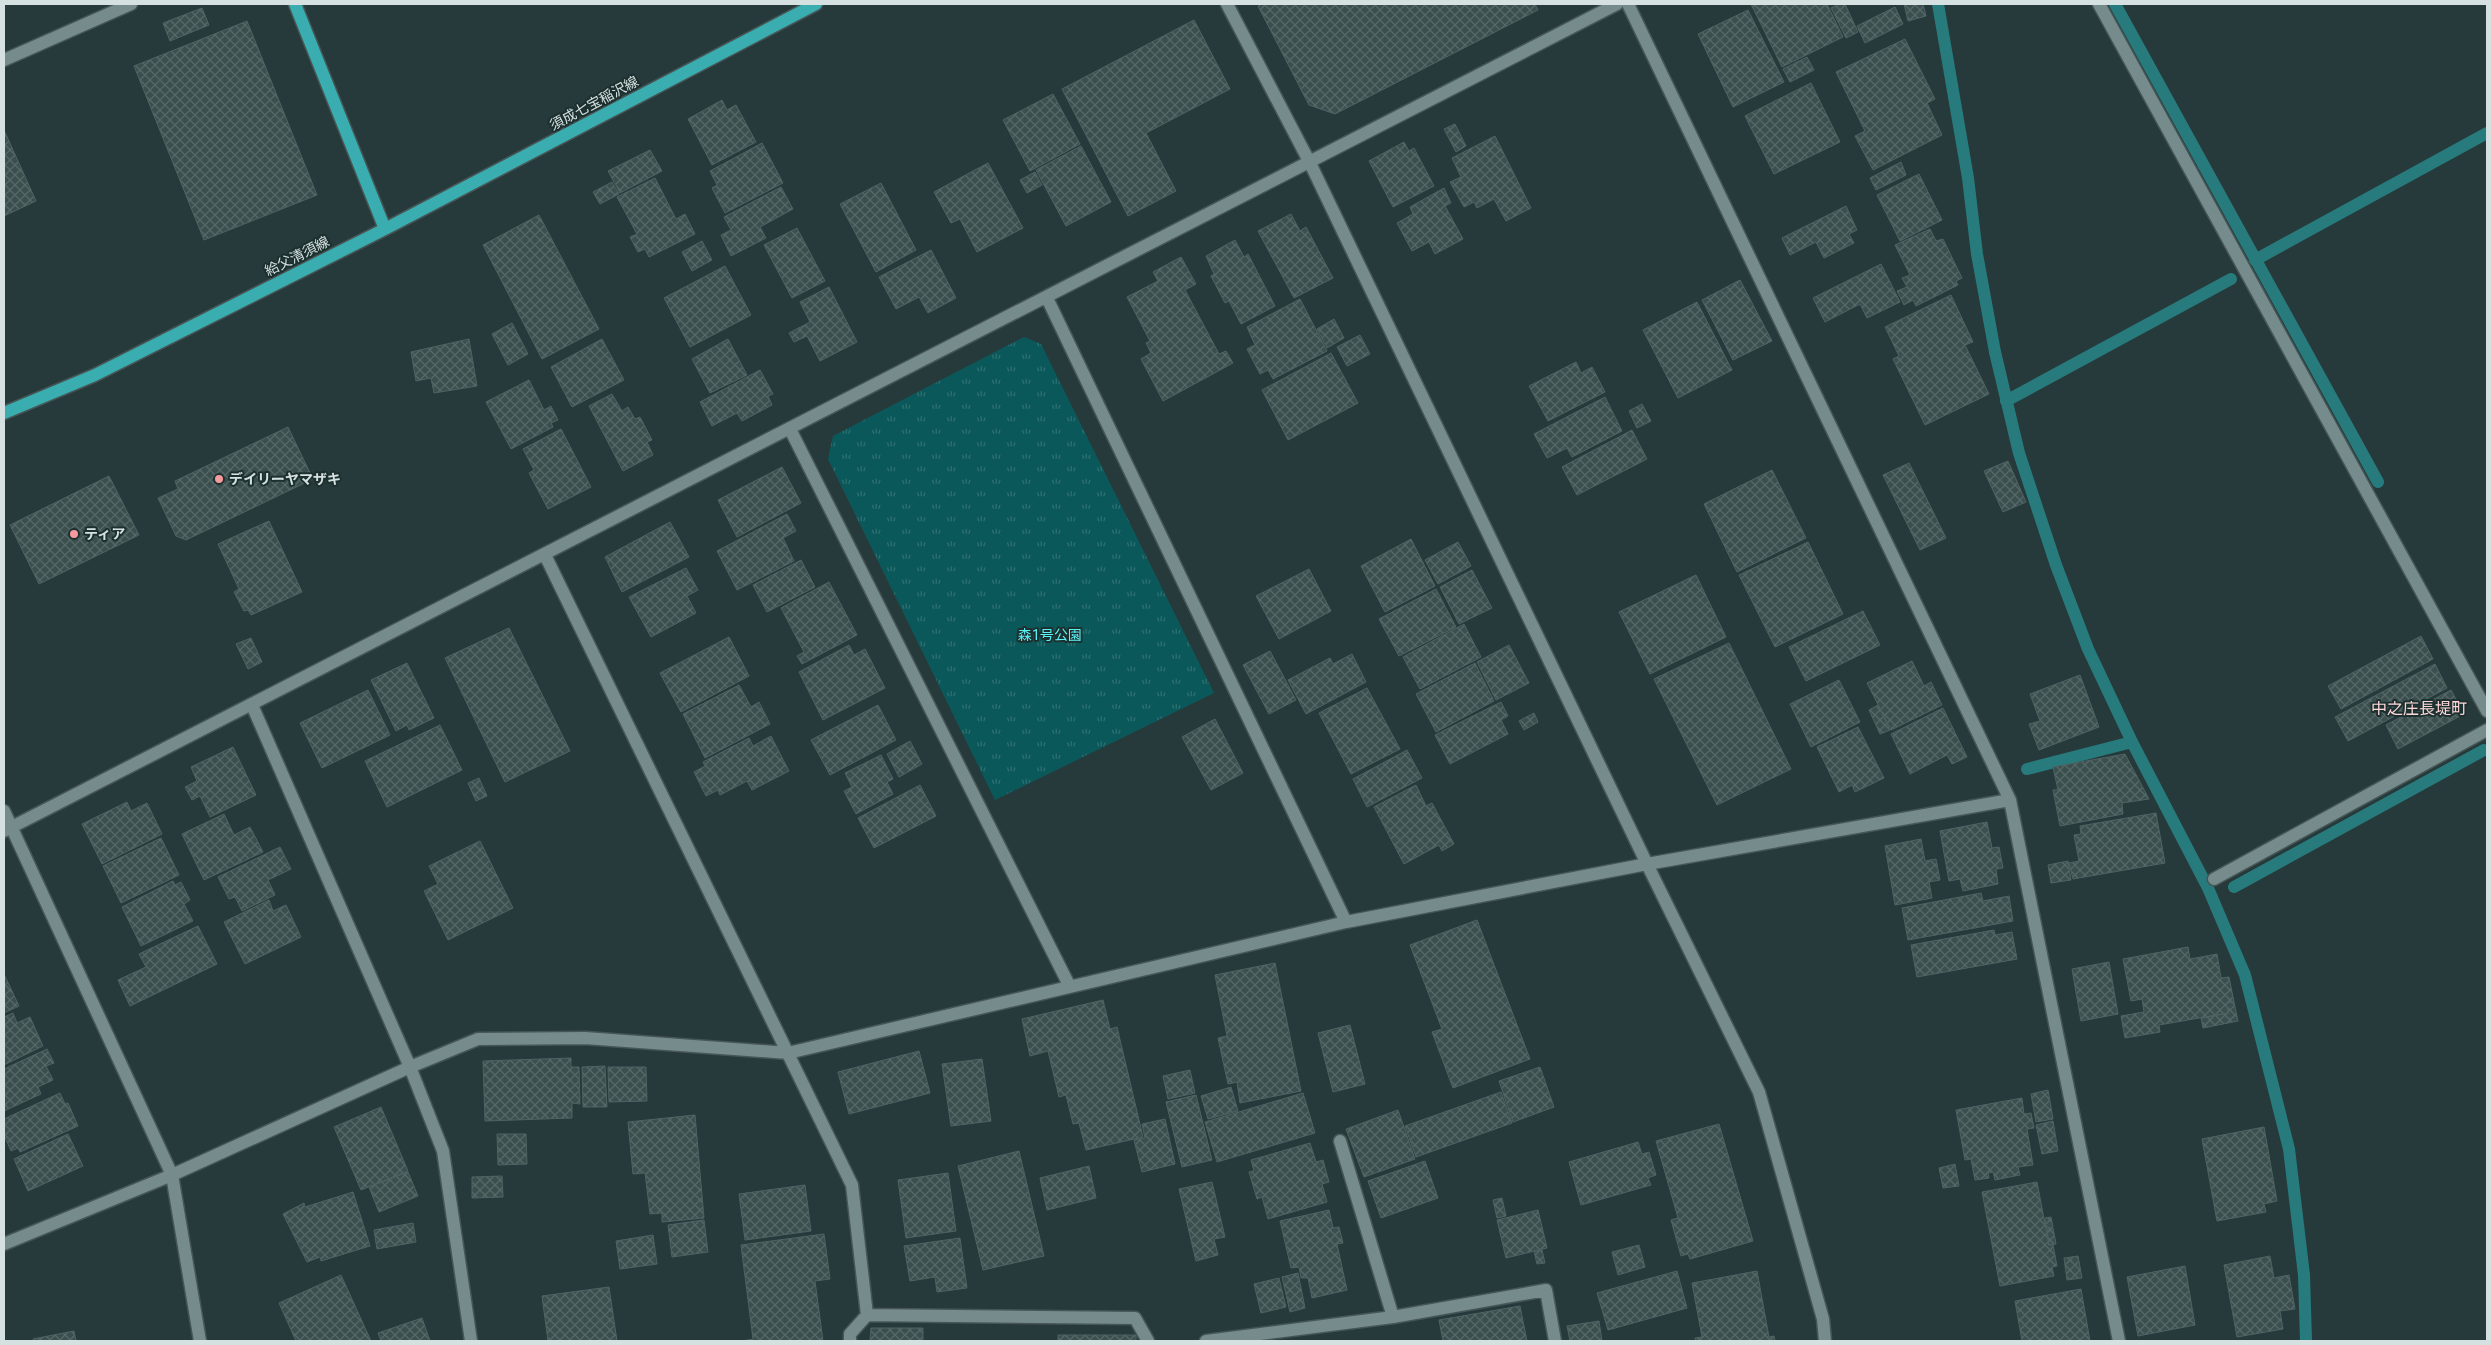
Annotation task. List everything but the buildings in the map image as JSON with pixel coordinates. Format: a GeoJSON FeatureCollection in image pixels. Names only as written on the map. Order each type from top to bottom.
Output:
{"type":"FeatureCollection","features":[{"type":"Feature","properties":{"kind":"main road"},"geometry":{"type":"LineString","coordinates":[[295,4],[385,229]]}},
{"type":"Feature","properties":{"kind":"main road","name":"須成七宝稲沢線"},"geometry":{"type":"LineString","coordinates":[[385,229],[816,4]]}},
{"type":"Feature","properties":{"kind":"main road","name":"給父清須線"},"geometry":{"type":"LineString","coordinates":[[4,413],[94,374],[385,229]]}},
{"type":"Feature","properties":{"kind":"street"},"geometry":{"type":"LineString","coordinates":[[4,60],[131,4]]}},
{"type":"Feature","properties":{"kind":"street"},"geometry":{"type":"LineString","coordinates":[[1226,4],[1310,163],[1647,864],[1759,1092],[1823,1319],[1825,1341]]}},
{"type":"Feature","properties":{"kind":"street"},"geometry":{"type":"LineString","coordinates":[[8,830],[1617,4]]}},
{"type":"Feature","properties":{"kind":"street"},"geometry":{"type":"LineString","coordinates":[[1628,4],[2010,800],[2120,1341]]}},
{"type":"Feature","properties":{"kind":"street"},"geometry":{"type":"LineString","coordinates":[[2099,4],[2487,711]]}},
{"type":"Feature","properties":{"kind":"street"},"geometry":{"type":"LineString","coordinates":[[1046,298],[1346,922]]}},
{"type":"Feature","properties":{"kind":"street"},"geometry":{"type":"LineString","coordinates":[[790,429],[1070,987]]}},
{"type":"Feature","properties":{"kind":"street"},"geometry":{"type":"LineString","coordinates":[[544,555],[852,1185],[867,1315],[850,1334],[850,1341]]}},
{"type":"Feature","properties":{"kind":"street"},"geometry":{"type":"LineString","coordinates":[[252,705],[410,1067],[443,1151],[471,1341]]}},
{"type":"Feature","properties":{"kind":"street"},"geometry":{"type":"LineString","coordinates":[[2214,879],[2487,730]]}},
{"type":"Feature","properties":{"kind":"street"},"geometry":{"type":"LineString","coordinates":[[4,1244],[172,1175],[410,1067],[478,1039],[585,1038],[788,1053],[1346,922],[1647,864],[2010,800]]}},
{"type":"Feature","properties":{"kind":"street"},"geometry":{"type":"LineString","coordinates":[[4,811],[8,830],[172,1175],[200,1341]]}},
{"type":"Feature","properties":{"kind":"street"},"geometry":{"type":"LineString","coordinates":[[1340,1141],[1393,1317]]}},
{"type":"Feature","properties":{"kind":"street"},"geometry":{"type":"LineString","coordinates":[[1206,1341],[1393,1317],[1546,1290],[1555,1341]]}},
{"type":"Feature","properties":{"kind":"street"},"geometry":{"type":"LineString","coordinates":[[867,1315],[1135,1318],[1148,1341]]}},
{"type":"Feature","properties":{"kind":"green space","name":"森1号公園"},"geometry":{"type":"Polygon","coordinates":[[[1024,337],[1041,344],[1214,693],[995,800],[828,459],[833,436],[1024,337]]]}},
{"type":"Feature","properties":{"kind":"waterway"},"geometry":{"type":"LineString","coordinates":[[1938,4],[1968,178],[1977,254],[1995,352],[2019,453],[2056,565],[2088,649],[2132,742],[2208,888],[2245,975],[2289,1149],[2304,1275],[2306,1341]]}},
{"type":"Feature","properties":{"kind":"waterway"},"geometry":{"type":"LineString","coordinates":[[2115,4],[2378,482]]}},
{"type":"Feature","properties":{"kind":"waterway"},"geometry":{"type":"LineString","coordinates":[[2255,260],[2487,133]]}},
{"type":"Feature","properties":{"kind":"waterway"},"geometry":{"type":"LineString","coordinates":[[2006,401],[2231,279]]}},
{"type":"Feature","properties":{"kind":"waterway"},"geometry":{"type":"LineString","coordinates":[[2027,769],[2132,742]]}},
{"type":"Feature","properties":{"kind":"waterway"},"geometry":{"type":"LineString","coordinates":[[2234,887],[2484,750]]}},
{"type":"Feature","properties":{"kind":"place","name":"デイリーヤマザキ"},"geometry":{"type":"Point","coordinates":[219,479]}},
{"type":"Feature","properties":{"kind":"place","name":"ティア"},"geometry":{"type":"Point","coordinates":[74,534]}},
{"type":"Feature","properties":{"kind":"district","name":"中之庄長堤町"},"geometry":{"type":"Point","coordinates":[2419,708]}}]}
